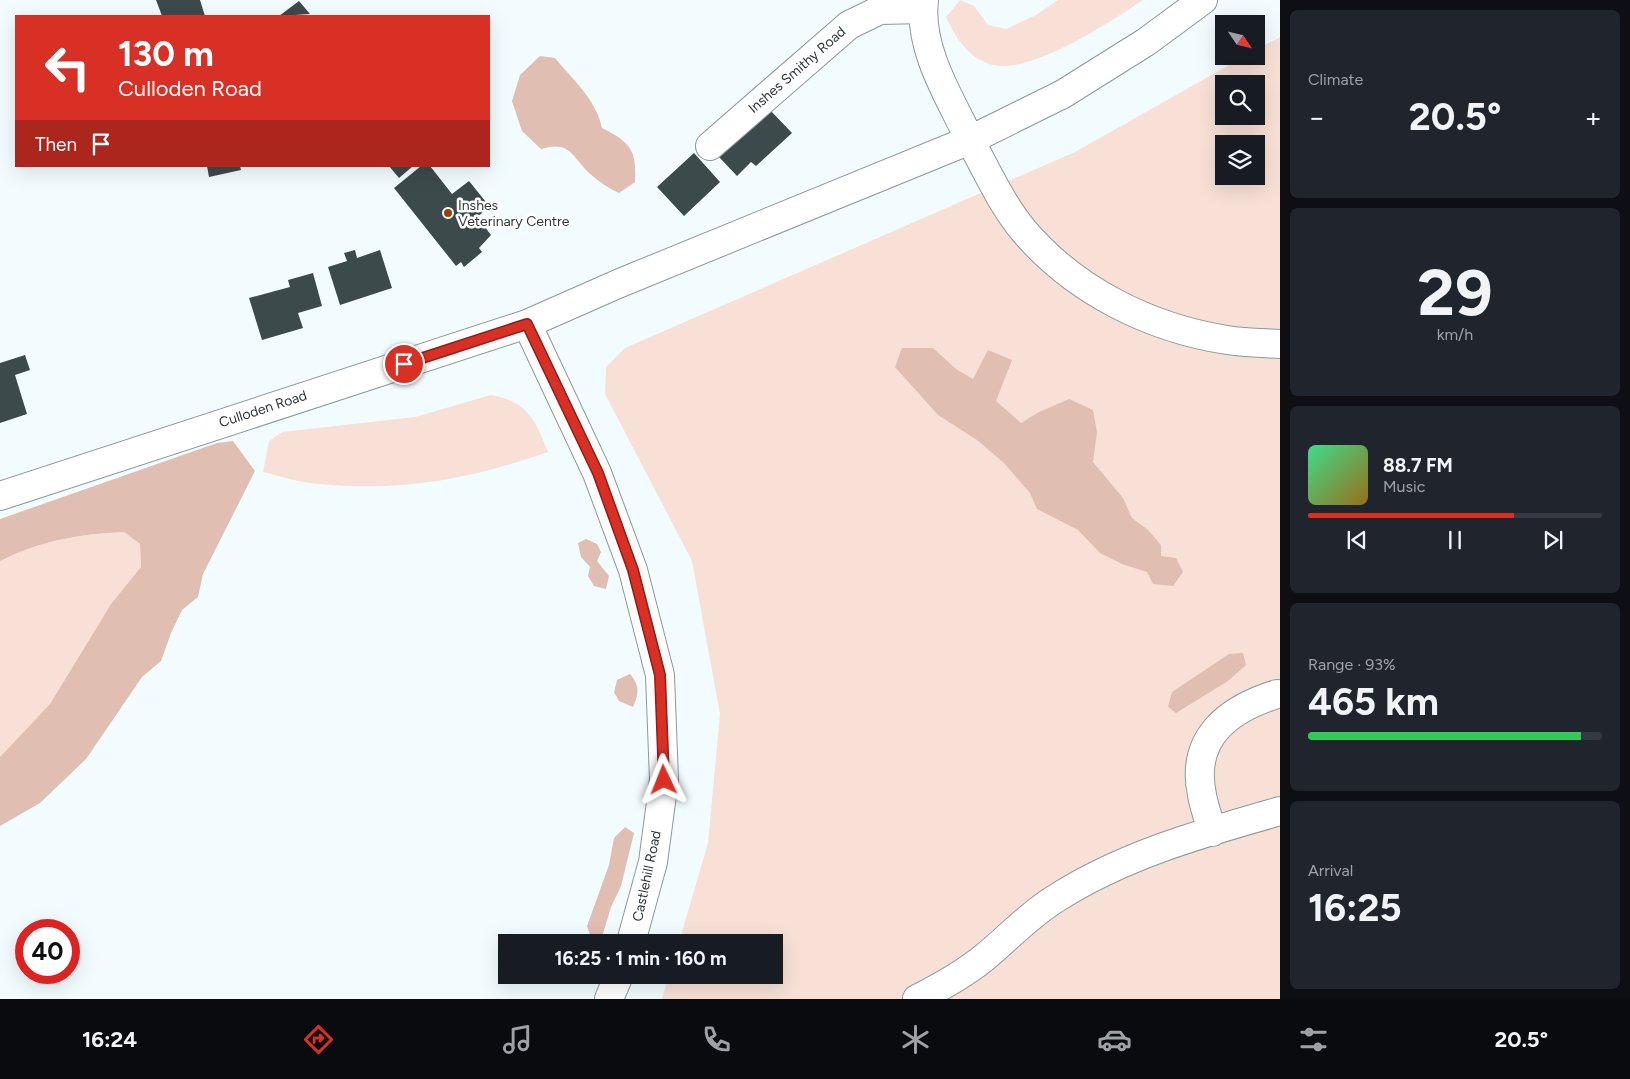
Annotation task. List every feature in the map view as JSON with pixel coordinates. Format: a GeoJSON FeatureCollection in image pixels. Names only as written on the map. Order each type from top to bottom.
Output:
{"type":"FeatureCollection","features":[{"type":"Feature","properties":{"kind":"street","name":"Culloden Road"},"geometry":{"type":"LineString","coordinates":[[0,496],[527,324],[630,279],[970,140],[1063,94],[1146,42],[1203,0]]}},
{"type":"Feature","properties":{"kind":"street"},"geometry":{"type":"LineString","coordinates":[[924,5],[926,39],[937,70],[970,140],[1008,209],[1024,231],[1070,275],[1124,309],[1177,329],[1228,340],[1280,344]]}},
{"type":"Feature","properties":{"kind":"street","name":"Inshes Smithy Road"},"geometry":{"type":"LineString","coordinates":[[710,146],[849,25],[880,10],[924,5]]}},
{"type":"Feature","properties":{"kind":"street","name":"Castlehill Road"},"geometry":{"type":"LineString","coordinates":[[527,324],[598,473],[633,570],[660,675],[664,780],[653,862],[633,934]]}},
{"type":"Feature","properties":{"kind":"street"},"geometry":{"type":"LineString","coordinates":[[1212,832],[1202,794],[1200,773],[1202,754],[1212,734],[1232,714],[1252,702],[1277,694]]}},
{"type":"Feature","properties":{"kind":"street"},"geometry":{"type":"LineString","coordinates":[[917,999],[947,984],[985,957],[1053,900],[1091,878],[1143,854],[1280,811]]}},
{"type":"Feature","properties":{"kind":"shaded area"},"geometry":{"type":"Polygon","coordinates":[[[960,0],[974,6],[988,25],[1006,29],[1036,15],[1058,0],[1143,0],[1094,31],[1054,52],[1016,65],[1000,66],[981,61],[966,49],[955,34],[946,17],[960,0]]]}},
{"type":"Feature","properties":{"kind":"shaded area"},"geometry":{"type":"Polygon","coordinates":[[[1280,37],[1280,999],[662,999],[666,984],[783,984],[783,934],[681,934],[708,843],[720,714],[692,561],[605,394],[606,367],[625,348],[1075,152],[1229,65],[1265,65],[1265,45],[1280,37]]]}},
{"type":"Feature","properties":{"kind":"shaded area"},"geometry":{"type":"Polygon","coordinates":[[[540,56],[555,58],[589,99],[595,108],[602,128],[619,138],[630,148],[635,162],[635,182],[619,193],[592,176],[570,151],[558,147],[541,149],[522,131],[512,101],[520,75],[540,56]]]}},
{"type":"Feature","properties":{"kind":"shaded area"},"geometry":{"type":"Polygon","coordinates":[[[902,348],[933,348],[956,369],[973,379],[988,350],[1012,360],[996,401],[1021,423],[1039,412],[1069,399],[1093,410],[1097,432],[1093,462],[1123,498],[1132,518],[1148,530],[1161,545],[1161,556],[1176,558],[1183,572],[1173,586],[1153,584],[1147,572],[1122,564],[1100,553],[1078,530],[1037,509],[1030,493],[1004,463],[977,440],[938,415],[895,367],[902,348]]]}},
{"type":"Feature","properties":{"kind":"shaded area"},"geometry":{"type":"Polygon","coordinates":[[[491,395],[504,398],[522,407],[534,421],[548,452],[491,470],[407,485],[349,486],[319,484],[263,472],[269,441],[282,432],[415,417],[491,395]]]}},
{"type":"Feature","properties":{"kind":"shaded area"},"geometry":{"type":"Polygon","coordinates":[[[233,441],[255,471],[203,574],[198,597],[182,610],[161,661],[142,677],[86,759],[40,803],[0,826],[0,757],[50,704],[111,604],[141,567],[140,544],[124,532],[60,540],[30,548],[0,561],[0,519],[217,443],[233,441]]]}},
{"type":"Feature","properties":{"kind":"shaded area"},"geometry":{"type":"Polygon","coordinates":[[[124,532],[140,544],[141,567],[111,604],[50,704],[0,757],[0,561],[30,548],[60,540],[124,532]]]}},
{"type":"Feature","properties":{"kind":"shaded area"},"geometry":{"type":"Polygon","coordinates":[[[586,539],[597,544],[601,552],[597,561],[609,576],[606,589],[594,586],[588,576],[590,567],[581,557],[578,543],[586,539]]]}},
{"type":"Feature","properties":{"kind":"shaded area"},"geometry":{"type":"Polygon","coordinates":[[[1243,653],[1246,665],[1228,681],[1176,713],[1168,707],[1172,692],[1229,654],[1243,653]]]}},
{"type":"Feature","properties":{"kind":"shaded area"},"geometry":{"type":"Polygon","coordinates":[[[630,674],[636,682],[638,690],[633,707],[619,701],[614,692],[617,680],[630,674]]]}},
{"type":"Feature","properties":{"kind":"shaded area"},"geometry":{"type":"Polygon","coordinates":[[[625,827],[634,833],[621,886],[611,907],[603,934],[590,934],[587,926],[609,865],[614,838],[625,827]]]}},
{"type":"Feature","properties":{"kind":"building"},"geometry":{"type":"Polygon","coordinates":[[[156,0],[200,0],[205,15],[162,15],[156,0]]]}},
{"type":"Feature","properties":{"kind":"building"},"geometry":{"type":"Polygon","coordinates":[[[299,1],[310,14],[294,15],[280,15],[299,1]]]}},
{"type":"Feature","properties":{"kind":"building"},"geometry":{"type":"Polygon","coordinates":[[[769,109],[792,133],[756,166],[751,162],[737,176],[718,156],[769,109]]]}},
{"type":"Feature","properties":{"kind":"building"},"geometry":{"type":"Polygon","coordinates":[[[694,153],[720,182],[684,216],[657,187],[694,153]]]}},
{"type":"Feature","properties":{"kind":"building"},"geometry":{"type":"Polygon","coordinates":[[[207,167],[240,167],[241,170],[209,177],[207,167]]]}},
{"type":"Feature","properties":{"kind":"building"},"geometry":{"type":"Polygon","coordinates":[[[390,167],[412,167],[399,178],[390,167]]]}},
{"type":"Feature","properties":{"kind":"building","name":"Inshes Veterinary Centre"},"geometry":{"type":"Polygon","coordinates":[[[420,167],[431,167],[452,194],[469,181],[490,207],[473,220],[478,226],[482,223],[491,235],[479,248],[482,252],[464,267],[461,262],[456,266],[394,188],[420,167]]]}},
{"type":"Feature","properties":{"kind":"building"},"geometry":{"type":"Polygon","coordinates":[[[355,250],[357,258],[380,250],[392,288],[340,305],[328,267],[347,261],[344,253],[355,250]]]}},
{"type":"Feature","properties":{"kind":"building"},"geometry":{"type":"Polygon","coordinates":[[[313,273],[322,306],[298,313],[303,328],[262,340],[249,298],[290,287],[288,280],[313,273]]]}},
{"type":"Feature","properties":{"kind":"building"},"geometry":{"type":"Polygon","coordinates":[[[25,355],[30,370],[15,375],[27,414],[0,423],[0,363],[25,355]]]}},
{"type":"Feature","properties":{"kind":"place","name":"Inshes Veterinary Centre"},"geometry":{"type":"Point","coordinates":[448,213]}},
{"type":"Feature","properties":{"kind":"route"},"geometry":{"type":"LineString","coordinates":[[404,364],[527,324],[598,473],[633,570],[660,675],[664,780]]}}]}
